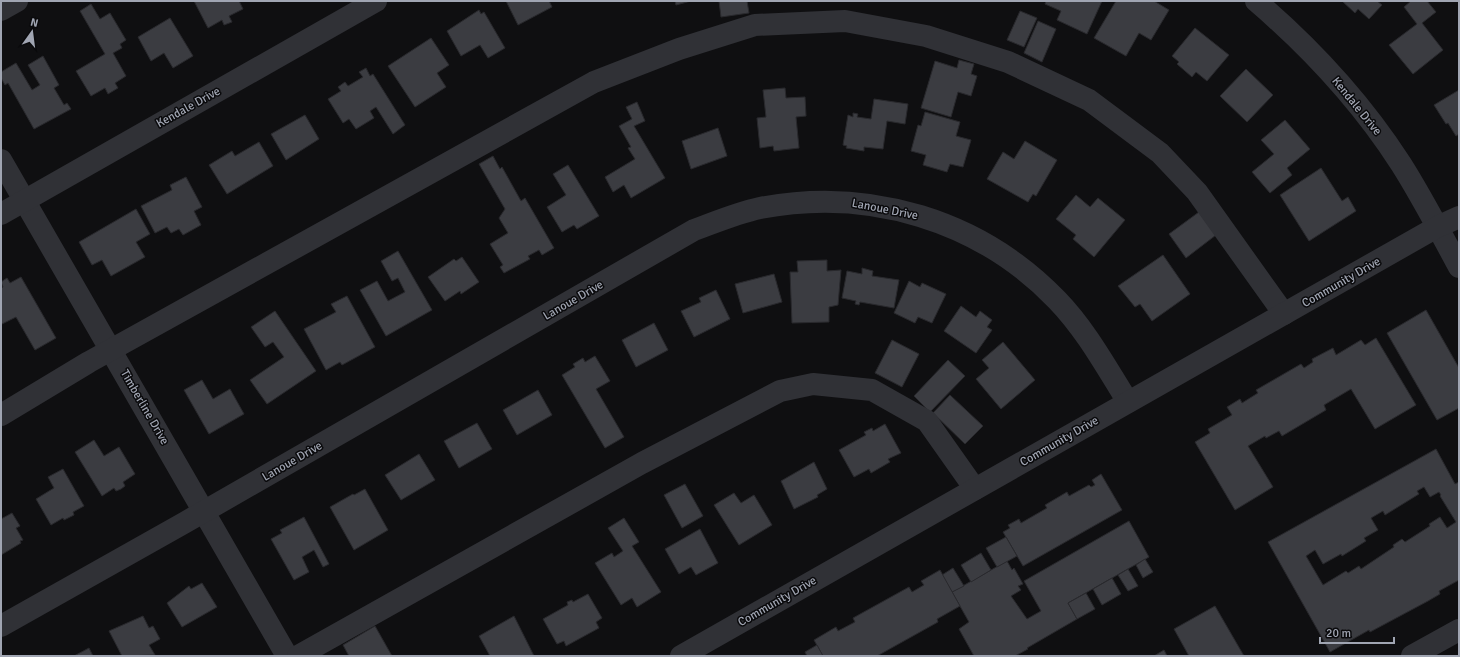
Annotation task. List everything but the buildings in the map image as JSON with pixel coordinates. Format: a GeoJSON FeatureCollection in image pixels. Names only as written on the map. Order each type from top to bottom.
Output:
{"type":"FeatureCollection","features":[{"type":"Feature","properties":{"kind":"street"},"geometry":{"type":"LineString","coordinates":[[1,10],[16,1]]}},
{"type":"Feature","properties":{"kind":"street","name":"Kendale Drive"},"geometry":{"type":"LineString","coordinates":[[1,214],[376,1]]}},
{"type":"Feature","properties":{"kind":"street","name":"Kendale Drive"},"geometry":{"type":"LineString","coordinates":[[1256,1],[1289,30],[1349,93],[1401,164],[1459,266]]}},
{"type":"Feature","properties":{"kind":"street"},"geometry":{"type":"LineString","coordinates":[[1,414],[112,350],[594,82],[679,49],[755,25],[845,20],[926,36],[1008,62],[1089,100],[1160,154],[1197,192],[1284,314]]}},
{"type":"Feature","properties":{"kind":"street","name":"Timberline Drive"},"geometry":{"type":"LineString","coordinates":[[1,160],[112,350],[287,656]]}},
{"type":"Feature","properties":{"kind":"street","name":"Lanoue Drive"},"geometry":{"type":"LineString","coordinates":[[1,626],[694,230],[759,208],[793,203],[827,201],[862,203],[896,209],[926,217],[955,228],[983,242],[1035,279],[1058,301],[1078,325],[1128,402]]}},
{"type":"Feature","properties":{"kind":"street","name":"Community Drive"},"geometry":{"type":"LineString","coordinates":[[681,656],[1437,227],[1459,217]]}},
{"type":"Feature","properties":{"kind":"street"},"geometry":{"type":"LineString","coordinates":[[298,656],[642,463],[780,391],[813,384],[872,390],[927,421],[975,489]]}},
{"type":"Feature","properties":{"kind":"street"},"geometry":{"type":"LineString","coordinates":[[1412,656],[1459,630]]}}]}
